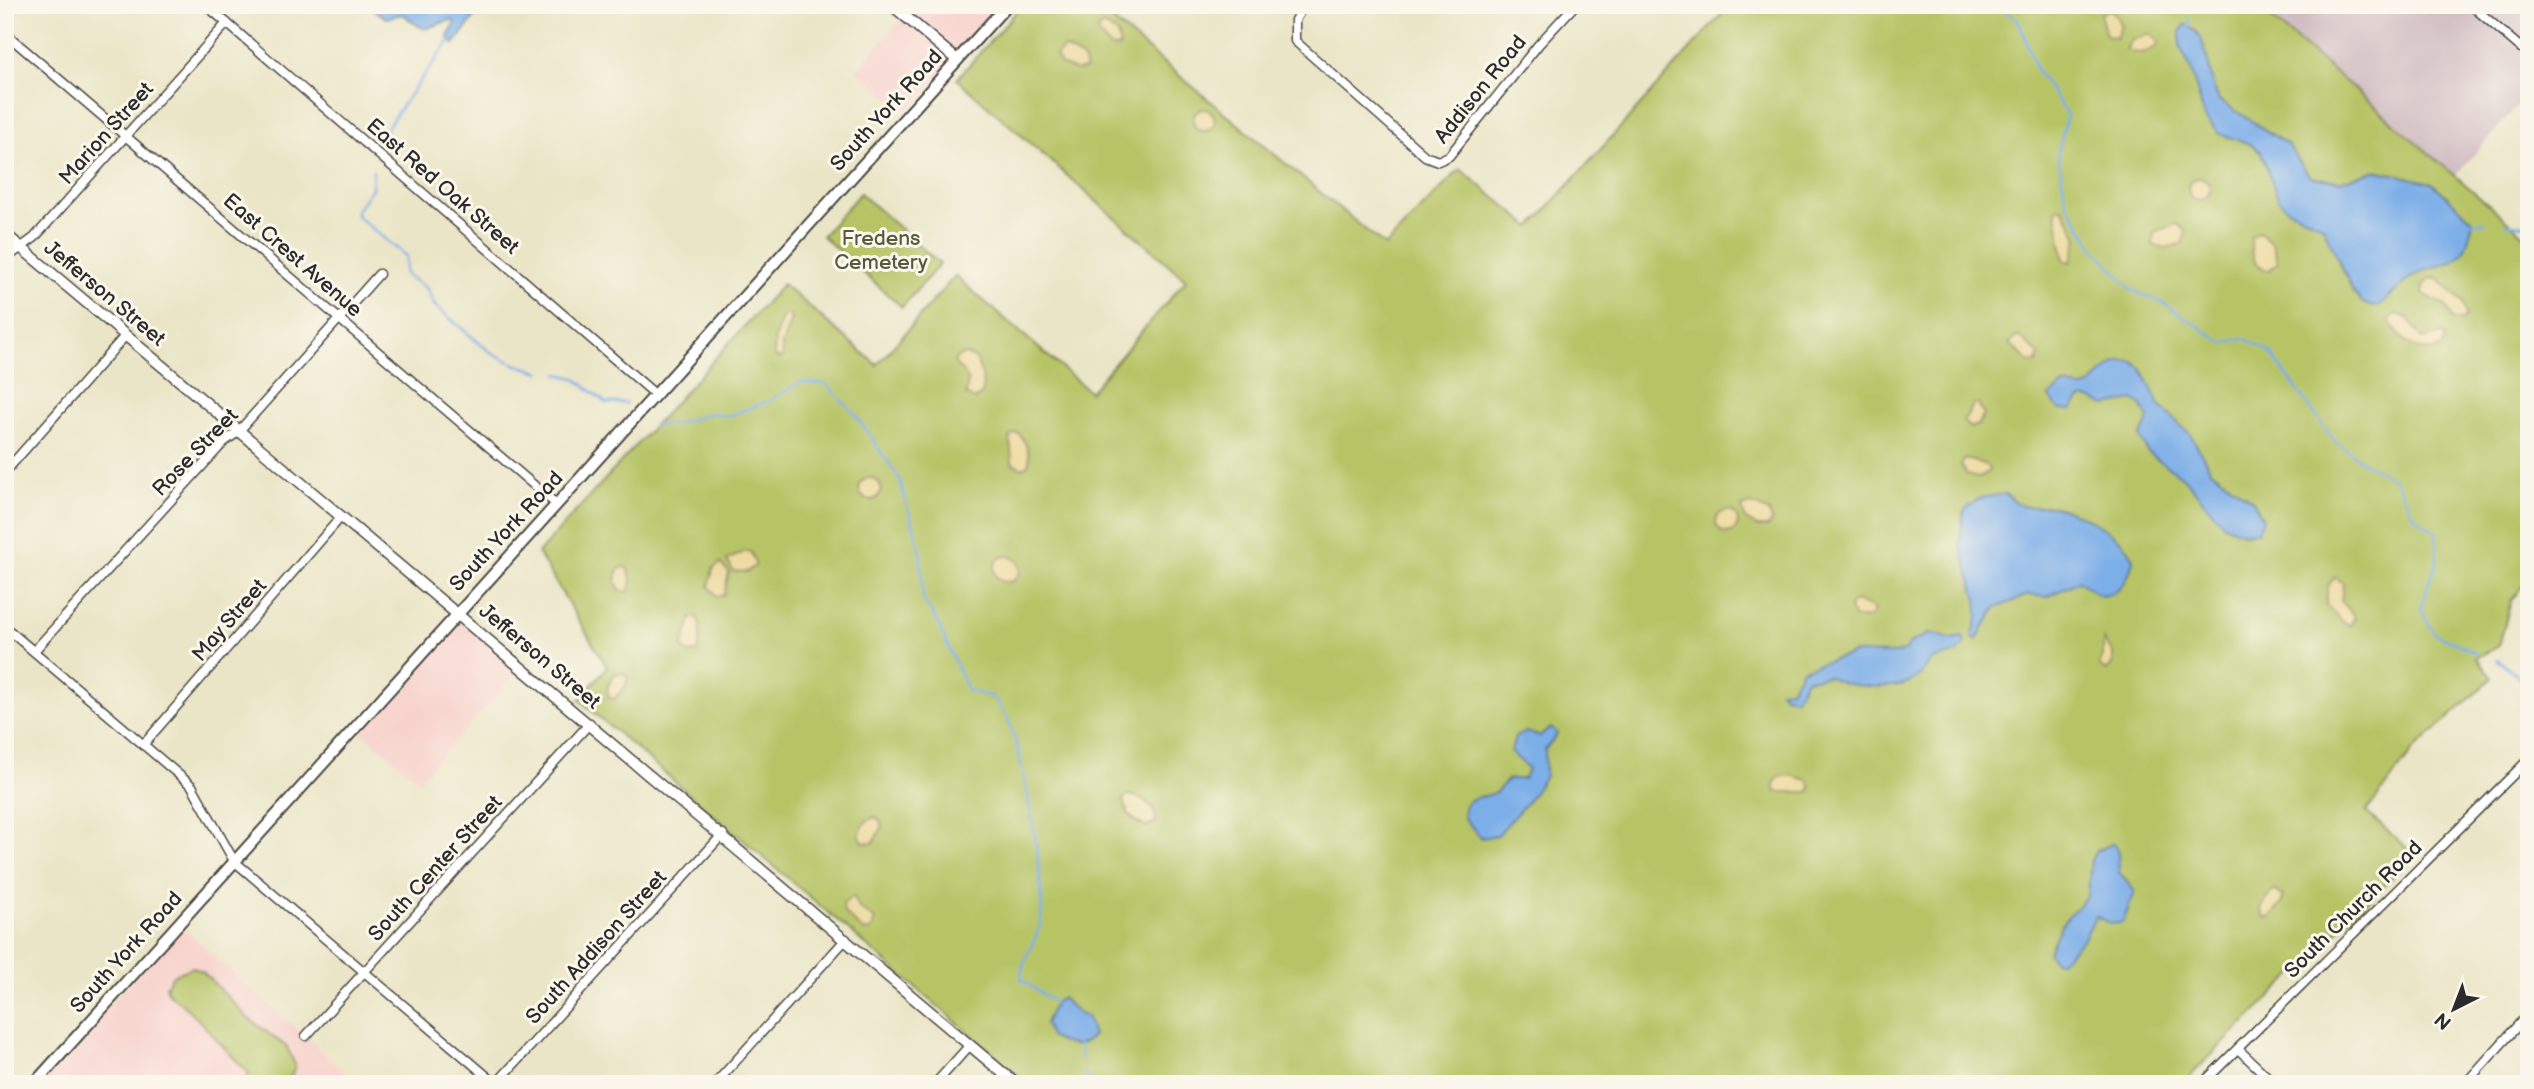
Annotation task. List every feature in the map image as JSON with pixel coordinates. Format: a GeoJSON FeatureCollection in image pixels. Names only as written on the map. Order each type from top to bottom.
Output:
{"type":"FeatureCollection","features":[{"type":"Feature","properties":{"kind":"main road","name":"South York Road"},"geometry":{"type":"LineString","coordinates":[[34,1084],[1007,5]]}},
{"type":"Feature","properties":{"kind":"street","name":"East Red Oak Street"},"geometry":{"type":"LineString","coordinates":[[206,5],[656,394]]}},
{"type":"Feature","properties":{"kind":"street"},"geometry":{"type":"LineString","coordinates":[[892,5],[957,60]]}},
{"type":"Feature","properties":{"kind":"street","name":"Addison Road"},"geometry":{"type":"LineString","coordinates":[[1302,8],[1295,20],[1294,41],[1426,156],[1438,161],[1449,156],[1539,44],[1575,5]]}},
{"type":"Feature","properties":{"kind":"street"},"geometry":{"type":"LineString","coordinates":[[2471,5],[2521,48],[2529,50]]}},
{"type":"Feature","properties":{"kind":"street","name":"Marion Street"},"geometry":{"type":"LineString","coordinates":[[5,259],[34,238],[227,23]]}},
{"type":"Feature","properties":{"kind":"street","name":"East Crest Avenue"},"geometry":{"type":"LineString","coordinates":[[5,33],[557,505]]}},
{"type":"Feature","properties":{"kind":"street","name":"Jefferson Street"},"geometry":{"type":"LineString","coordinates":[[5,234],[340,518],[723,834],[1016,1084]]}},
{"type":"Feature","properties":{"kind":"street","name":"Rose Street"},"geometry":{"type":"LineString","coordinates":[[34,651],[225,442],[239,431],[379,274]]}},
{"type":"Feature","properties":{"kind":"street"},"geometry":{"type":"LineString","coordinates":[[5,472],[125,336]]}},
{"type":"Feature","properties":{"kind":"street","name":"May Street"},"geometry":{"type":"LineString","coordinates":[[143,745],[340,518]]}},
{"type":"Feature","properties":{"kind":"street"},"geometry":{"type":"LineString","coordinates":[[5,627],[191,786],[234,861],[496,1084]]}},
{"type":"Feature","properties":{"kind":"street","name":"South Center Street"},"geometry":{"type":"LineString","coordinates":[[306,1037],[590,723]]}},
{"type":"Feature","properties":{"kind":"street","name":"South Church Road"},"geometry":{"type":"LineString","coordinates":[[2202,1084],[2529,759]]}},
{"type":"Feature","properties":{"kind":"street","name":"South Addison Street"},"geometry":{"type":"LineString","coordinates":[[496,1084],[723,834]]}},
{"type":"Feature","properties":{"kind":"street"},"geometry":{"type":"LineString","coordinates":[[715,1084],[846,939]]}},
{"type":"Feature","properties":{"kind":"street"},"geometry":{"type":"LineString","coordinates":[[2465,1084],[2529,1013]]}},
{"type":"Feature","properties":{"kind":"street"},"geometry":{"type":"LineString","coordinates":[[935,1084],[970,1045]]}},
{"type":"Feature","properties":{"kind":"street"},"geometry":{"type":"LineString","coordinates":[[2238,1049],[2276,1084]]}},
{"type":"Feature","properties":{"kind":"shaded area"},"geometry":{"type":"Polygon","coordinates":[[[895,5],[1004,5],[957,57],[895,5]]]}},
{"type":"Feature","properties":{"kind":"shaded area"},"geometry":{"type":"Polygon","coordinates":[[[2256,5],[2529,5],[2529,93],[2455,176],[2256,5]]]}},
{"type":"Feature","properties":{"kind":"shaded area"},"geometry":{"type":"Polygon","coordinates":[[[903,17],[954,60],[907,112],[856,70],[903,17]]]}},
{"type":"Feature","properties":{"kind":"shaded area"},"geometry":{"type":"Polygon","coordinates":[[[457,617],[521,669],[419,780],[357,728],[457,617]]]}},
{"type":"Feature","properties":{"kind":"shaded area"},"geometry":{"type":"Polygon","coordinates":[[[180,926],[358,1084],[38,1084],[180,926]]]}},
{"type":"Feature","properties":{"kind":"green space"},"geometry":{"type":"Polygon","coordinates":[[[1022,5],[1094,5],[1385,246],[1460,169],[1531,227],[1730,5],[2256,5],[2529,239],[2529,577],[2511,601],[2499,646],[2476,658],[2492,678],[2413,751],[2366,812],[2415,855],[2182,1084],[1029,1084],[579,700],[607,667],[538,553],[783,284],[877,365],[955,276],[1090,392],[1186,280],[957,79],[1022,5]]]}},
{"type":"Feature","properties":{"kind":"green space","name":"Fredens Cemetery"},"geometry":{"type":"Polygon","coordinates":[[[860,193],[940,264],[902,307],[822,236],[860,193]]]}},
{"type":"Feature","properties":{"kind":"green space"},"geometry":{"type":"Polygon","coordinates":[[[192,967],[203,972],[248,1018],[287,1047],[295,1065],[293,1073],[283,1084],[248,1084],[248,1072],[192,1013],[170,995],[166,986],[172,976],[192,967]]]}},
{"type":"Feature","properties":{"kind":"sand"},"geometry":{"type":"Polygon","coordinates":[[[2109,10],[2114,12],[2121,26],[2116,38],[2106,35],[2100,14],[2109,10]]]}},
{"type":"Feature","properties":{"kind":"sand"},"geometry":{"type":"Polygon","coordinates":[[[1103,25],[1117,33],[1120,47],[1111,48],[1098,34],[1098,29],[1103,25]]]}},
{"type":"Feature","properties":{"kind":"sand"},"geometry":{"type":"Polygon","coordinates":[[[2149,34],[2159,42],[2153,49],[2140,53],[2126,49],[2132,40],[2149,34]]]}},
{"type":"Feature","properties":{"kind":"sand"},"geometry":{"type":"Polygon","coordinates":[[[1064,48],[1083,58],[1086,69],[1075,71],[1061,64],[1056,56],[1064,48]]]}},
{"type":"Feature","properties":{"kind":"sand"},"geometry":{"type":"Polygon","coordinates":[[[1204,109],[1212,112],[1215,120],[1212,128],[1204,131],[1196,128],[1193,120],[1196,112],[1204,109]]]}},
{"type":"Feature","properties":{"kind":"sand"},"geometry":{"type":"Polygon","coordinates":[[[2195,178],[2203,178],[2210,185],[2210,193],[2203,200],[2195,200],[2188,193],[2188,185],[2195,178]]]}},
{"type":"Feature","properties":{"kind":"sand"},"geometry":{"type":"Polygon","coordinates":[[[2063,208],[2078,237],[2071,262],[2064,260],[2056,213],[2057,209],[2063,208]]]}},
{"type":"Feature","properties":{"kind":"sand"},"geometry":{"type":"Polygon","coordinates":[[[2177,224],[2186,231],[2183,243],[2167,248],[2153,245],[2154,232],[2177,224]]]}},
{"type":"Feature","properties":{"kind":"sand"},"geometry":{"type":"Polygon","coordinates":[[[2260,232],[2272,244],[2278,262],[2269,271],[2258,265],[2252,254],[2251,237],[2260,232]]]}},
{"type":"Feature","properties":{"kind":"sand"},"geometry":{"type":"Polygon","coordinates":[[[2432,278],[2439,280],[2463,302],[2466,316],[2462,320],[2453,320],[2445,305],[2423,294],[2423,285],[2432,278]]]}},
{"type":"Feature","properties":{"kind":"sand"},"geometry":{"type":"Polygon","coordinates":[[[2395,314],[2407,317],[2423,339],[2441,334],[2445,336],[2442,347],[2426,351],[2411,345],[2389,320],[2395,314]]]}},
{"type":"Feature","properties":{"kind":"sand"},"geometry":{"type":"Polygon","coordinates":[[[783,315],[789,315],[791,319],[782,345],[783,357],[779,359],[774,355],[775,337],[783,315]]]}},
{"type":"Feature","properties":{"kind":"sand"},"geometry":{"type":"Polygon","coordinates":[[[2018,336],[2039,354],[2037,363],[2029,362],[2009,343],[2018,336]]]}},
{"type":"Feature","properties":{"kind":"sand"},"geometry":{"type":"Polygon","coordinates":[[[966,354],[976,359],[982,375],[983,392],[975,400],[966,395],[967,378],[954,362],[957,357],[966,354]]]}},
{"type":"Feature","properties":{"kind":"sand"},"geometry":{"type":"Polygon","coordinates":[[[1974,404],[1978,404],[1984,415],[1978,425],[1970,428],[1963,421],[1974,404]]]}},
{"type":"Feature","properties":{"kind":"sand"},"geometry":{"type":"Polygon","coordinates":[[[1017,433],[1025,443],[1029,457],[1028,465],[1022,468],[1012,463],[1010,436],[1017,433]]]}},
{"type":"Feature","properties":{"kind":"sand"},"geometry":{"type":"Polygon","coordinates":[[[1965,459],[1987,465],[1989,471],[1979,478],[1967,475],[1961,465],[1965,459]]]}},
{"type":"Feature","properties":{"kind":"sand"},"geometry":{"type":"Polygon","coordinates":[[[870,478],[878,481],[881,489],[878,497],[870,500],[862,497],[859,489],[862,481],[870,478]]]}},
{"type":"Feature","properties":{"kind":"sand"},"geometry":{"type":"Polygon","coordinates":[[[1752,504],[1769,512],[1772,520],[1768,527],[1757,527],[1745,519],[1742,507],[1752,504]]]}},
{"type":"Feature","properties":{"kind":"sand"},"geometry":{"type":"Polygon","coordinates":[[[1727,511],[1735,514],[1738,522],[1735,530],[1727,533],[1719,530],[1716,522],[1719,514],[1727,511]]]}},
{"type":"Feature","properties":{"kind":"sand"},"geometry":{"type":"Polygon","coordinates":[[[746,551],[751,552],[756,565],[747,572],[733,571],[727,560],[746,551]]]}},
{"type":"Feature","properties":{"kind":"sand"},"geometry":{"type":"Polygon","coordinates":[[[1007,556],[1016,560],[1020,569],[1016,578],[1007,582],[998,578],[994,569],[998,560],[1007,556]]]}},
{"type":"Feature","properties":{"kind":"sand"},"geometry":{"type":"Polygon","coordinates":[[[720,563],[729,572],[724,595],[717,596],[709,586],[713,569],[720,563]]]}},
{"type":"Feature","properties":{"kind":"sand"},"geometry":{"type":"Polygon","coordinates":[[[628,568],[632,583],[628,592],[620,590],[616,582],[618,570],[628,568]]]}},
{"type":"Feature","properties":{"kind":"sand"},"geometry":{"type":"Polygon","coordinates":[[[2335,577],[2343,583],[2341,602],[2355,617],[2350,625],[2344,623],[2326,605],[2328,586],[2335,577]]]}},
{"type":"Feature","properties":{"kind":"sand"},"geometry":{"type":"Polygon","coordinates":[[[1856,601],[1874,609],[1870,617],[1855,618],[1850,609],[1851,603],[1856,601]]]}},
{"type":"Feature","properties":{"kind":"sand"},"geometry":{"type":"Polygon","coordinates":[[[692,617],[697,617],[700,634],[698,652],[689,653],[682,647],[692,617]]]}},
{"type":"Feature","properties":{"kind":"sand"},"geometry":{"type":"Polygon","coordinates":[[[2103,640],[2113,653],[2113,663],[2107,671],[2099,666],[2103,656],[2103,640]]]}},
{"type":"Feature","properties":{"kind":"sand"},"geometry":{"type":"Polygon","coordinates":[[[622,673],[628,677],[625,687],[614,699],[609,698],[607,688],[614,674],[622,673]]]}},
{"type":"Feature","properties":{"kind":"sand"},"geometry":{"type":"Polygon","coordinates":[[[1790,775],[1808,780],[1811,788],[1808,792],[1776,792],[1774,785],[1778,777],[1790,775]]]}},
{"type":"Feature","properties":{"kind":"sand"},"geometry":{"type":"Polygon","coordinates":[[[1129,795],[1140,798],[1152,807],[1156,822],[1146,827],[1134,819],[1123,799],[1129,795]]]}},
{"type":"Feature","properties":{"kind":"sand"},"geometry":{"type":"Polygon","coordinates":[[[874,817],[880,820],[882,828],[873,843],[863,842],[859,835],[864,823],[874,817]]]}},
{"type":"Feature","properties":{"kind":"sand"},"geometry":{"type":"Polygon","coordinates":[[[2274,890],[2283,896],[2282,903],[2270,918],[2264,917],[2261,908],[2274,890]]]}},
{"type":"Feature","properties":{"kind":"sand"},"geometry":{"type":"Polygon","coordinates":[[[853,896],[859,908],[875,920],[871,930],[864,931],[844,913],[843,904],[853,896]]]}},
{"type":"Feature","properties":{"kind":"water"},"geometry":{"type":"Polygon","coordinates":[[[367,5],[484,5],[454,44],[448,37],[455,24],[453,20],[423,28],[403,14],[386,18],[367,5]]]}},
{"type":"Feature","properties":{"kind":"water"},"geometry":{"type":"Polygon","coordinates":[[[2186,24],[2200,38],[2219,100],[2288,145],[2310,177],[2341,181],[2376,170],[2432,183],[2473,220],[2469,238],[2460,257],[2412,277],[2379,305],[2374,307],[2363,303],[2353,292],[2323,226],[2288,209],[2278,199],[2261,152],[2250,144],[2219,134],[2205,118],[2190,67],[2180,47],[2180,32],[2186,24]]]}},
{"type":"Feature","properties":{"kind":"water"},"geometry":{"type":"Polygon","coordinates":[[[2120,361],[2134,362],[2142,369],[2160,406],[2191,435],[2210,469],[2253,501],[2263,519],[2258,531],[2243,533],[2224,525],[2183,477],[2148,453],[2140,437],[2149,419],[2141,405],[2133,400],[2106,405],[2087,398],[2079,400],[2071,410],[2059,410],[2049,396],[2064,385],[2087,387],[2120,361]]]}},
{"type":"Feature","properties":{"kind":"water"},"geometry":{"type":"Polygon","coordinates":[[[2004,494],[2023,506],[2050,506],[2072,512],[2110,532],[2129,550],[2133,559],[2123,584],[2114,592],[2100,596],[2079,581],[2047,597],[2028,595],[1996,608],[1976,640],[1972,637],[1978,617],[1977,600],[1960,544],[1963,515],[1966,508],[1980,498],[2004,494]]]}},
{"type":"Feature","properties":{"kind":"water"},"geometry":{"type":"Polygon","coordinates":[[[1931,633],[1950,639],[1963,637],[1965,645],[1955,654],[1931,660],[1912,681],[1893,686],[1869,686],[1845,683],[1828,676],[1806,679],[1796,698],[1784,696],[1780,690],[1791,689],[1802,669],[1855,653],[1895,654],[1906,650],[1911,642],[1931,633]]]}},
{"type":"Feature","properties":{"kind":"water"},"geometry":{"type":"Polygon","coordinates":[[[1551,728],[1558,733],[1545,750],[1545,776],[1531,797],[1498,835],[1481,838],[1464,818],[1466,804],[1474,798],[1496,792],[1508,779],[1524,779],[1528,768],[1511,752],[1515,737],[1526,732],[1540,736],[1551,728]]]}},
{"type":"Feature","properties":{"kind":"water"},"geometry":{"type":"Polygon","coordinates":[[[2114,843],[2118,849],[2119,872],[2135,892],[2123,922],[2106,922],[2096,916],[2083,940],[2060,961],[2055,961],[2048,953],[2062,923],[2088,895],[2091,860],[2096,851],[2114,843]]]}},
{"type":"Feature","properties":{"kind":"water"},"geometry":{"type":"Polygon","coordinates":[[[1062,998],[1079,1014],[1087,1016],[1093,1035],[1083,1043],[1067,1044],[1050,1037],[1045,1023],[1055,1003],[1062,998]]]}},
{"type":"Feature","properties":{"kind":"waterway"},"geometry":{"type":"LineString","coordinates":[[1999,5],[2020,23],[2036,69],[2067,114],[2058,154],[2066,202],[2092,245],[2132,290],[2165,304],[2224,343],[2244,338],[2269,351],[2333,439],[2364,463],[2395,479],[2414,516],[2436,532],[2437,562],[2420,608],[2434,633],[2477,653]]}},
{"type":"Feature","properties":{"kind":"waterway"},"geometry":{"type":"LineString","coordinates":[[2189,28],[2190,20]]}},
{"type":"Feature","properties":{"kind":"waterway"},"geometry":{"type":"LineString","coordinates":[[381,137],[452,38]]}},
{"type":"Feature","properties":{"kind":"waterway"},"geometry":{"type":"LineString","coordinates":[[373,171],[372,188],[356,211],[358,217],[406,256],[405,274],[427,289],[434,305],[489,351],[512,363],[540,372]]}},
{"type":"Feature","properties":{"kind":"waterway"},"geometry":{"type":"LineString","coordinates":[[2472,222],[2486,223]]}},
{"type":"Feature","properties":{"kind":"waterway"},"geometry":{"type":"LineString","coordinates":[[2506,224],[2529,225]]}},
{"type":"Feature","properties":{"kind":"waterway"},"geometry":{"type":"LineString","coordinates":[[558,374],[575,378],[606,403],[626,403]]}},
{"type":"Feature","properties":{"kind":"waterway"},"geometry":{"type":"LineString","coordinates":[[653,425],[675,424],[711,413],[728,416],[769,401],[800,382],[826,384],[855,414],[899,478],[920,548],[923,600],[936,619],[967,690],[993,697],[1010,724],[1032,821],[1041,900],[1040,927],[1024,963],[1021,979],[1055,1003]]}},
{"type":"Feature","properties":{"kind":"waterway"},"geometry":{"type":"LineString","coordinates":[[2497,659],[2516,674],[2529,691]]}},
{"type":"Feature","properties":{"kind":"waterway"},"geometry":{"type":"LineString","coordinates":[[1079,1045],[1082,1060]]}},
{"type":"Feature","properties":{"kind":"waterway"},"geometry":{"type":"LineString","coordinates":[[1084,1073],[1094,1084]]}}]}
